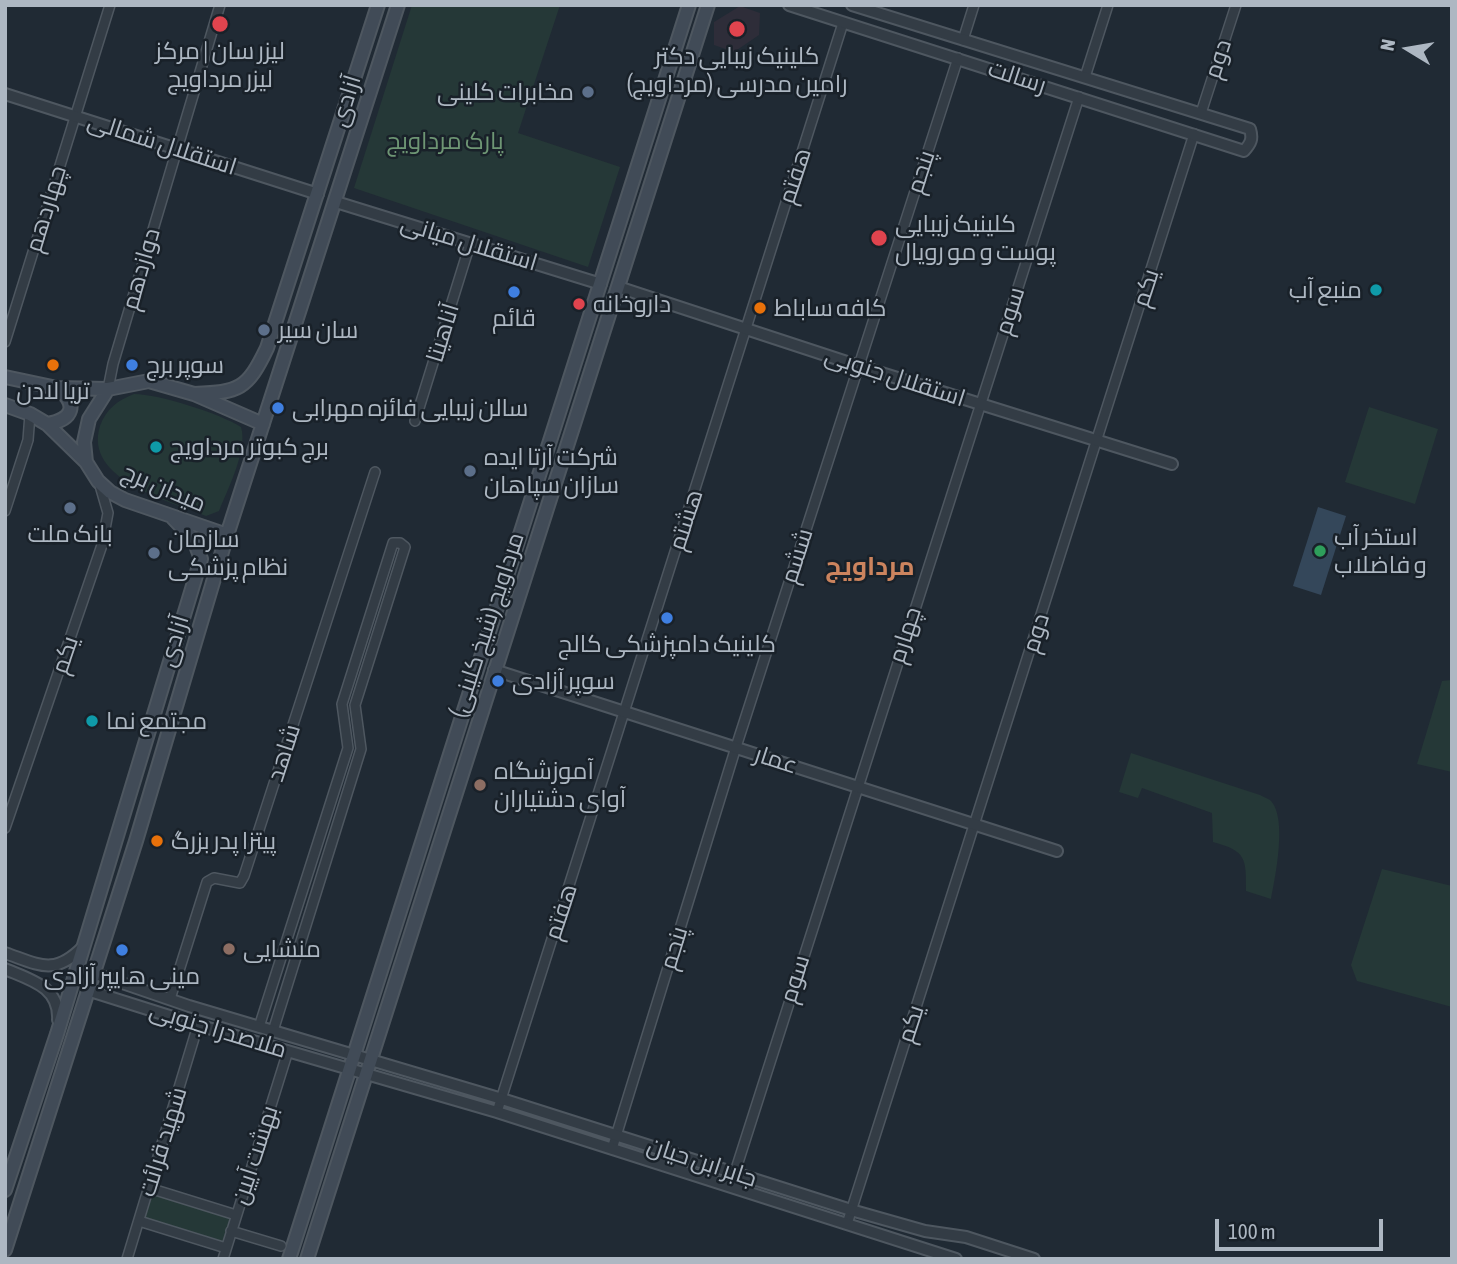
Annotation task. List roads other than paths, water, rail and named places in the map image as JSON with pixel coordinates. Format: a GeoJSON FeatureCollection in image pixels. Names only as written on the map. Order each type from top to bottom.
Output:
{"type":"FeatureCollection","features":[{"type":"Feature","properties":{"kind":"main road","name":"آزادی"},"geometry":{"type":"LineString","coordinates":[[194,394],[228,392],[243,385],[257,368],[267,348],[378,5]]}},
{"type":"Feature","properties":{"kind":"main road","name":"آزادی"},"geometry":{"type":"LineString","coordinates":[[5,1250],[136,841],[227,536],[398,5]]}},
{"type":"Feature","properties":{"kind":"main road","name":"مرداویج (شیخ کلینی)"},"geometry":{"type":"LineString","coordinates":[[289,1259],[689,5]]}},
{"type":"Feature","properties":{"kind":"main road","name":"مرداویج (شیخ کلینی)"},"geometry":{"type":"LineString","coordinates":[[307,1259],[708,5]]}},
{"type":"Feature","properties":{"kind":"main road"},"geometry":{"type":"LineString","coordinates":[[5,377],[57,388],[108,389],[149,381],[194,394],[263,424]]}},
{"type":"Feature","properties":{"kind":"main road"},"geometry":{"type":"LineString","coordinates":[[47,424],[61,422],[71,405],[68,395],[57,388]]}},
{"type":"Feature","properties":{"kind":"main road"},"geometry":{"type":"LineString","coordinates":[[86,462],[84,442],[89,419],[108,389]]}},
{"type":"Feature","properties":{"kind":"main road","name":"میدان برج"},"geometry":{"type":"LineString","coordinates":[[5,405],[47,424],[86,462],[98,481],[110,492],[173,518],[227,536]]}},
{"type":"Feature","properties":{"kind":"main road","name":"آزادی"},"geometry":{"type":"LineString","coordinates":[[5,1190],[57,1034],[201,559],[194,540],[173,518]]}},
{"type":"Feature","properties":{"kind":"main road"},"geometry":{"type":"LineString","coordinates":[[117,834],[136,841]]}},
{"type":"Feature","properties":{"kind":"main road"},"geometry":{"type":"LineString","coordinates":[[19,1148],[35,1153]]}},
{"type":"Feature","properties":{"kind":"street","name":"چهاردهم"},"geometry":{"type":"LineString","coordinates":[[5,342],[110,5]]}},
{"type":"Feature","properties":{"kind":"street","name":"دوازدهم"},"geometry":{"type":"LineString","coordinates":[[108,389],[113,364],[220,5]]}},
{"type":"Feature","properties":{"kind":"street","name":"رسالت"},"geometry":{"type":"LineString","coordinates":[[789,5],[1244,151],[1252,137],[1250,129],[852,5]]}},
{"type":"Feature","properties":{"kind":"street"},"geometry":{"type":"LineString","coordinates":[[963,40],[974,5]]}},
{"type":"Feature","properties":{"kind":"street"},"geometry":{"type":"LineString","coordinates":[[1085,77],[1108,5]]}},
{"type":"Feature","properties":{"kind":"street","name":"دوم"},"geometry":{"type":"LineString","coordinates":[[1201,113],[1236,5]]}},
{"type":"Feature","properties":{"kind":"street","name":"هفتم"},"geometry":{"type":"LineString","coordinates":[[746,328],[843,23]]}},
{"type":"Feature","properties":{"kind":"street","name":"پنجم"},"geometry":{"type":"LineString","coordinates":[[859,366],[958,58]]}},
{"type":"Feature","properties":{"kind":"street","name":"استقلال شمالی"},"geometry":{"type":"LineString","coordinates":[[5,94],[318,194]]}},
{"type":"Feature","properties":{"kind":"street","name":"سوم"},"geometry":{"type":"LineString","coordinates":[[980,404],[1079,97]]}},
{"type":"Feature","properties":{"kind":"street","name":"یکم"},"geometry":{"type":"LineString","coordinates":[[1097,442],[1194,134]]}},
{"type":"Feature","properties":{"kind":"street","name":"استقلال میانی"},"geometry":{"type":"LineString","coordinates":[[336,202],[601,284]]}},
{"type":"Feature","properties":{"kind":"street","name":"آناهیتا"},"geometry":{"type":"LineString","coordinates":[[415,421],[470,244]]}},
{"type":"Feature","properties":{"kind":"street","name":"استقلال جنوبی"},"geometry":{"type":"LineString","coordinates":[[618,287],[1172,464]]}},
{"type":"Feature","properties":{"kind":"street","name":"هشتم"},"geometry":{"type":"LineString","coordinates":[[625,711],[746,328]]}},
{"type":"Feature","properties":{"kind":"street","name":"ششم"},"geometry":{"type":"LineString","coordinates":[[736,747],[859,366]]}},
{"type":"Feature","properties":{"kind":"street","name":"چهارم"},"geometry":{"type":"LineString","coordinates":[[856,786],[980,404]]}},
{"type":"Feature","properties":{"kind":"street"},"geometry":{"type":"LineString","coordinates":[[5,511],[28,440],[30,415]]}},
{"type":"Feature","properties":{"kind":"street","name":"دوم"},"geometry":{"type":"LineString","coordinates":[[976,825],[1097,442]]}},
{"type":"Feature","properties":{"kind":"street","name":"شاهد"},"geometry":{"type":"LineString","coordinates":[[170,999],[207,882],[214,878],[240,883],[244,876],[375,472]]}},
{"type":"Feature","properties":{"kind":"street","name":"یکم"},"geometry":{"type":"LineString","coordinates":[[5,828],[102,545],[108,513],[98,481]]}},
{"type":"Feature","properties":{"kind":"street"},"geometry":{"type":"LineString","coordinates":[[259,1027],[348,748],[342,704],[393,543],[400,543],[405,547],[355,705],[361,749],[273,1031]]}},
{"type":"Feature","properties":{"kind":"street","name":"عمار"},"geometry":{"type":"LineString","coordinates":[[494,670],[1057,851]]}},
{"type":"Feature","properties":{"kind":"street","name":"هفتم"},"geometry":{"type":"LineString","coordinates":[[497,1112],[625,711]]}},
{"type":"Feature","properties":{"kind":"street","name":"پنجم"},"geometry":{"type":"LineString","coordinates":[[611,1149],[736,747]]}},
{"type":"Feature","properties":{"kind":"street","name":"سوم"},"geometry":{"type":"LineString","coordinates":[[734,1172],[856,786]]}},
{"type":"Feature","properties":{"kind":"street","name":"یکم"},"geometry":{"type":"LineString","coordinates":[[847,1224],[976,825]]}},
{"type":"Feature","properties":{"kind":"street"},"geometry":{"type":"LineString","coordinates":[[5,953],[55,966],[83,947]]}},
{"type":"Feature","properties":{"kind":"street"},"geometry":{"type":"LineString","coordinates":[[5,969],[52,993],[59,1007],[57,1034]]}},
{"type":"Feature","properties":{"kind":"street","name":"ملاصدرا جنوبی"},"geometry":{"type":"LineString","coordinates":[[93,973],[259,1027],[372,1059]]}},
{"type":"Feature","properties":{"kind":"street","name":"ملاصدرا جنوبی"},"geometry":{"type":"LineString","coordinates":[[87,990],[368,1074]]}},
{"type":"Feature","properties":{"kind":"street","name":"شهید قرائت"},"geometry":{"type":"LineString","coordinates":[[127,1259],[198,1025]]}},
{"type":"Feature","properties":{"kind":"street","name":"بهشت آیین"},"geometry":{"type":"LineString","coordinates":[[223,1259],[288,1051]]}},
{"type":"Feature","properties":{"kind":"street","name":"جابر ابن حیان"},"geometry":{"type":"LineString","coordinates":[[372,1059],[851,1210],[925,1231],[966,1237],[1034,1259]]}},
{"type":"Feature","properties":{"kind":"street","name":"جابر ابن حیان"},"geometry":{"type":"LineString","coordinates":[[368,1074],[497,1112],[956,1259]]}},
{"type":"Feature","properties":{"kind":"street"},"geometry":{"type":"LineString","coordinates":[[149,1188],[236,1214]]}},
{"type":"Feature","properties":{"kind":"street"},"geometry":{"type":"LineString","coordinates":[[139,1221],[226,1248]]}},
{"type":"Feature","properties":{"kind":"street"},"geometry":{"type":"LineString","coordinates":[[231,1231],[281,1246]]}},
{"type":"Feature","properties":{"kind":"water","name":"استخر آب و فاضلاب"},"geometry":{"type":"Polygon","coordinates":[[[1318,507],[1346,516],[1321,595],[1293,586],[1318,507]]]}},
{"type":"Feature","properties":{"kind":"place","name":"لیزر سان | مرکز لیزر مرداویج"},"geometry":{"type":"Point","coordinates":[220,24]}},
{"type":"Feature","properties":{"kind":"place","name":"کلینیک زیبایی دکتر رامین مدرسی (مرداویج)"},"geometry":{"type":"Point","coordinates":[737,29]}},
{"type":"Feature","properties":{"kind":"place","name":"مخابرات کلینی"},"geometry":{"type":"Point","coordinates":[588,92]}},
{"type":"Feature","properties":{"kind":"place","name":"کلینیک زیبایی پوست و مو رویال"},"geometry":{"type":"Point","coordinates":[879,238]}},
{"type":"Feature","properties":{"kind":"place","name":"منبع آب"},"geometry":{"type":"Point","coordinates":[1376,290]}},
{"type":"Feature","properties":{"kind":"place","name":"قائم"},"geometry":{"type":"Point","coordinates":[514,292]}},
{"type":"Feature","properties":{"kind":"place","name":"داروخانه"},"geometry":{"type":"Point","coordinates":[579,304]}},
{"type":"Feature","properties":{"kind":"place","name":"کافه ساباط"},"geometry":{"type":"Point","coordinates":[760,308]}},
{"type":"Feature","properties":{"kind":"place","name":"سان سیر"},"geometry":{"type":"Point","coordinates":[264,330]}},
{"type":"Feature","properties":{"kind":"place","name":"تریا لادن"},"geometry":{"type":"Point","coordinates":[53,365]}},
{"type":"Feature","properties":{"kind":"place","name":"سوپر برج"},"geometry":{"type":"Point","coordinates":[132,365]}},
{"type":"Feature","properties":{"kind":"place","name":"سالن زیبایی فائزه مهرابی"},"geometry":{"type":"Point","coordinates":[278,408]}},
{"type":"Feature","properties":{"kind":"place","name":"برج کبوتر مرداویج"},"geometry":{"type":"Point","coordinates":[156,447]}},
{"type":"Feature","properties":{"kind":"place","name":"شرکت آرتا ایده سازان سپاهان"},"geometry":{"type":"Point","coordinates":[470,471]}},
{"type":"Feature","properties":{"kind":"place","name":"بانک ملت"},"geometry":{"type":"Point","coordinates":[70,508]}},
{"type":"Feature","properties":{"kind":"place","name":"استخر آب و فاضلاب"},"geometry":{"type":"Point","coordinates":[1320,551]}},
{"type":"Feature","properties":{"kind":"place","name":"سازمان نظام پزشکی"},"geometry":{"type":"Point","coordinates":[154,553]}},
{"type":"Feature","properties":{"kind":"place","name":"کلینیک دامپزشکی کالج"},"geometry":{"type":"Point","coordinates":[667,618]}},
{"type":"Feature","properties":{"kind":"place","name":"سوپر آزادی"},"geometry":{"type":"Point","coordinates":[498,681]}},
{"type":"Feature","properties":{"kind":"place","name":"مجتمع نما"},"geometry":{"type":"Point","coordinates":[92,721]}},
{"type":"Feature","properties":{"kind":"place","name":"آموزشگاه آوای دشتیاران"},"geometry":{"type":"Point","coordinates":[480,785]}},
{"type":"Feature","properties":{"kind":"place","name":"پیتزا پدر بزرگ"},"geometry":{"type":"Point","coordinates":[157,841]}},
{"type":"Feature","properties":{"kind":"place","name":"منشایی"},"geometry":{"type":"Point","coordinates":[229,949]}},
{"type":"Feature","properties":{"kind":"place","name":"مینی هایپر آزادی"},"geometry":{"type":"Point","coordinates":[122,950]}},
{"type":"Feature","properties":{"kind":"district","name":"مرداویج"},"geometry":{"type":"Point","coordinates":[870,567]}},
{"type":"Feature","properties":{"kind":"park label","name":"پارک مرداویج"},"geometry":{"type":"Point","coordinates":[445,141]}}]}
